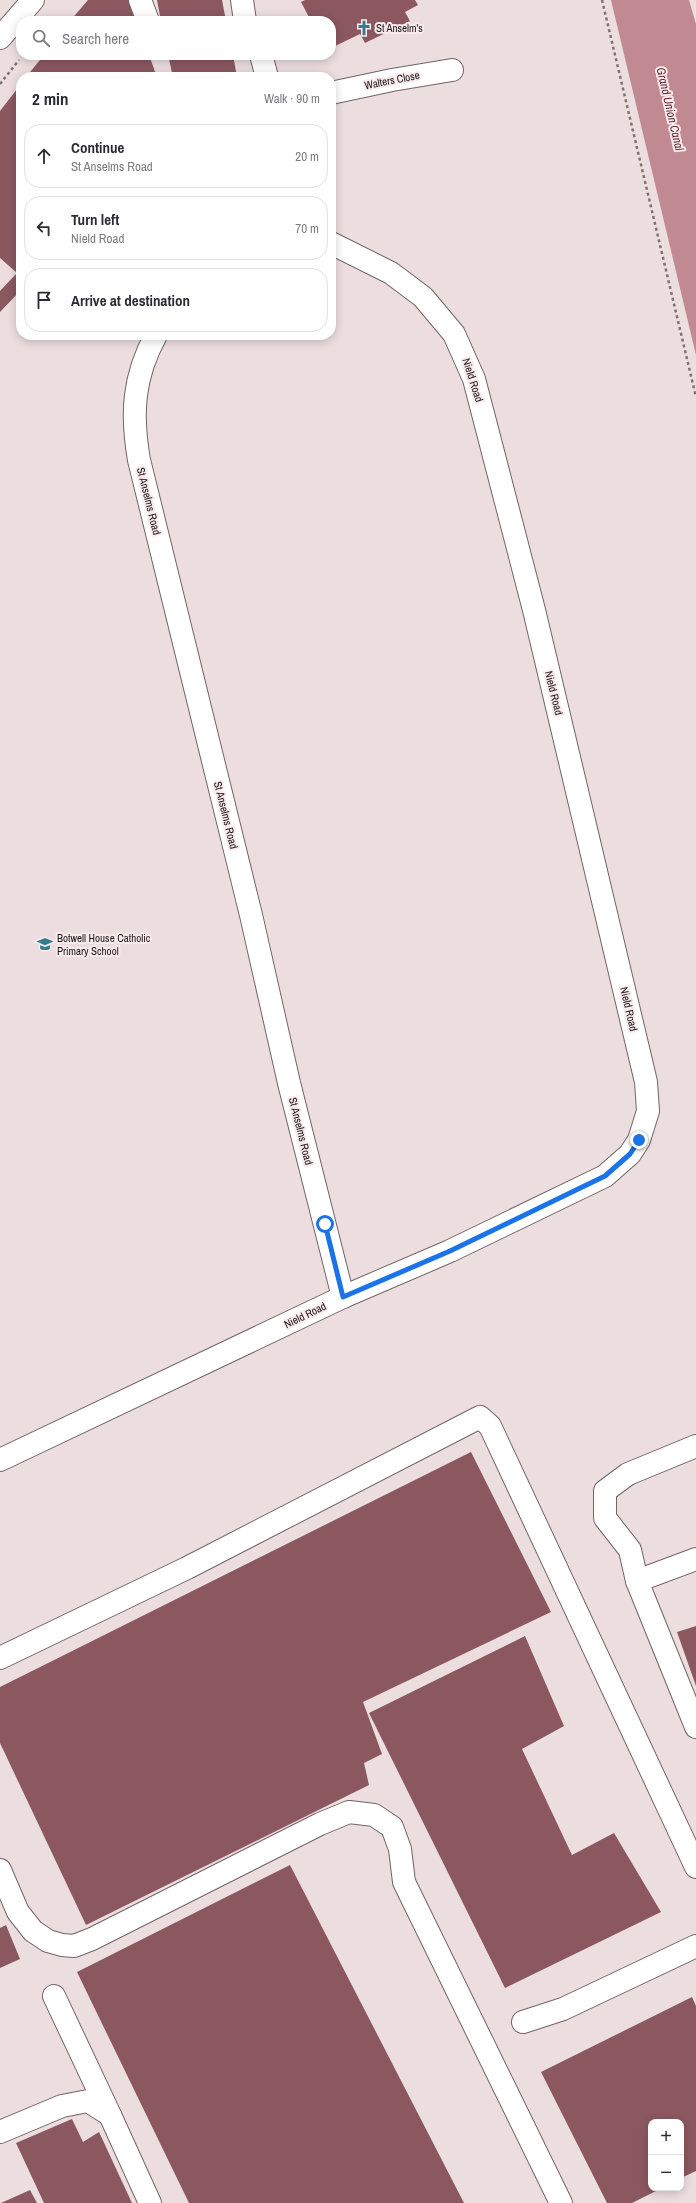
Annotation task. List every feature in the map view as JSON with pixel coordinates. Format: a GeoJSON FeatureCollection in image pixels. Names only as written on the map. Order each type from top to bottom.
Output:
{"type":"FeatureCollection","features":[{"type":"Feature","properties":{"kind":"street"},"geometry":{"type":"LineString","coordinates":[[19,16],[33,0]]}},
{"type":"Feature","properties":{"kind":"street"},"geometry":{"type":"LineString","coordinates":[[140,0],[146,16]]}},
{"type":"Feature","properties":{"kind":"street"},"geometry":{"type":"LineString","coordinates":[[242,0],[244,16]]}},
{"type":"Feature","properties":{"kind":"street"},"geometry":{"type":"LineString","coordinates":[[0,37],[16,19]]}},
{"type":"Feature","properties":{"kind":"street"},"geometry":{"type":"LineString","coordinates":[[262,60],[266,72]]}},
{"type":"Feature","properties":{"kind":"street","name":"Walters Close"},"geometry":{"type":"LineString","coordinates":[[336,92],[392,80],[452,70]]}},
{"type":"Feature","properties":{"kind":"street","name":"Nield Road"},"geometry":{"type":"LineString","coordinates":[[0,1460],[343,1297],[450,1251],[605,1176],[630,1154],[639,1140],[645,1126],[648,1104],[646,1082],[573,771],[474,379],[454,334],[423,298],[385,270],[336,246]]}},
{"type":"Feature","properties":{"kind":"street","name":"St Anselms Road"},"geometry":{"type":"LineString","coordinates":[[154,340],[142,363],[136,383],[134,435],[251,915],[289,1083],[343,1297]]}},
{"type":"Feature","properties":{"kind":"street"},"geometry":{"type":"LineString","coordinates":[[0,1658],[187,1568],[480,1417],[490,1426],[696,1867]]}},
{"type":"Feature","properties":{"kind":"street"},"geometry":{"type":"LineString","coordinates":[[696,1446],[628,1474],[605,1491],[605,1518],[630,1550],[637,1581],[696,1727]]}},
{"type":"Feature","properties":{"kind":"street"},"geometry":{"type":"LineString","coordinates":[[637,1581],[696,1559]]}},
{"type":"Feature","properties":{"kind":"street"},"geometry":{"type":"LineString","coordinates":[[0,1870],[18,1912],[33,1931],[48,1941],[74,1946],[92,1939],[320,1824],[349,1812],[374,1815],[392,1827],[400,1849],[404,1882],[561,2203]]}},
{"type":"Feature","properties":{"kind":"street"},"geometry":{"type":"LineString","coordinates":[[523,2022],[563,2009],[696,1946]]}},
{"type":"Feature","properties":{"kind":"street"},"geometry":{"type":"LineString","coordinates":[[54,1996],[150,2203]]}},
{"type":"Feature","properties":{"kind":"street"},"geometry":{"type":"LineString","coordinates":[[0,2132],[62,2106],[88,2101],[110,2115]]}},
{"type":"Feature","properties":{"kind":"path"},"geometry":{"type":"LineString","coordinates":[[602,0],[696,397]]}},
{"type":"Feature","properties":{"kind":"path"},"geometry":{"type":"LineString","coordinates":[[0,84],[19,60]]}},
{"type":"Feature","properties":{"kind":"water","name":"Grand Union Canal"},"geometry":{"type":"Polygon","coordinates":[[[611,0],[689,0],[696,24],[696,355],[611,0]]]}},
{"type":"Feature","properties":{"kind":"building"},"geometry":{"type":"Polygon","coordinates":[[[88,0],[129,0],[135,16],[74,16],[88,0]]]}},
{"type":"Feature","properties":{"kind":"building"},"geometry":{"type":"Polygon","coordinates":[[[157,0],[222,0],[225,16],[160,16],[157,0]]]}},
{"type":"Feature","properties":{"kind":"building","name":"St Anselm's"},"geometry":{"type":"Polygon","coordinates":[[[305,0],[415,0],[418,5],[405,12],[410,21],[365,43],[360,34],[336,46],[336,16],[308,16],[301,2],[305,0]]]}},
{"type":"Feature","properties":{"kind":"building"},"geometry":{"type":"Polygon","coordinates":[[[40,60],[151,60],[155,72],[30,72],[40,60]]]}},
{"type":"Feature","properties":{"kind":"building"},"geometry":{"type":"Polygon","coordinates":[[[169,60],[234,60],[236,72],[172,72],[169,60]]]}},
{"type":"Feature","properties":{"kind":"building"},"geometry":{"type":"Polygon","coordinates":[[[16,90],[16,272],[0,258],[0,111],[16,90]]]}},
{"type":"Feature","properties":{"kind":"building"},"geometry":{"type":"Polygon","coordinates":[[[16,274],[16,295],[0,312],[0,291],[16,274]]]}},
{"type":"Feature","properties":{"kind":"building"},"geometry":{"type":"Polygon","coordinates":[[[471,1452],[551,1612],[363,1702],[382,1754],[364,1763],[369,1785],[86,1925],[0,1743],[0,1687],[471,1452]]]}},
{"type":"Feature","properties":{"kind":"building"},"geometry":{"type":"Polygon","coordinates":[[[696,1626],[696,1686],[677,1632],[696,1626]]]}},
{"type":"Feature","properties":{"kind":"building"},"geometry":{"type":"Polygon","coordinates":[[[525,1636],[564,1726],[522,1749],[572,1855],[614,1833],[661,1912],[505,1988],[369,1713],[525,1636]]]}},
{"type":"Feature","properties":{"kind":"building"},"geometry":{"type":"Polygon","coordinates":[[[290,1865],[464,2203],[189,2203],[77,1972],[290,1865]]]}},
{"type":"Feature","properties":{"kind":"building"},"geometry":{"type":"Polygon","coordinates":[[[6,1925],[20,1959],[0,1968],[0,1928],[6,1925]]]}},
{"type":"Feature","properties":{"kind":"building"},"geometry":{"type":"Polygon","coordinates":[[[692,1997],[696,2006],[696,2171],[684,2177],[684,2119],[648,2119],[648,2191],[656,2191],[632,2203],[607,2203],[541,2072],[692,1997]]]}},
{"type":"Feature","properties":{"kind":"building"},"geometry":{"type":"Polygon","coordinates":[[[72,2119],[83,2142],[99,2132],[132,2203],[44,2203],[16,2143],[72,2119]]]}},
{"type":"Feature","properties":{"kind":"building"},"geometry":{"type":"Polygon","coordinates":[[[30,2190],[37,2203],[1,2203],[30,2190]]]}},
{"type":"Feature","properties":{"kind":"place","name":"St Anselm's"},"geometry":{"type":"Point","coordinates":[364,28]}},
{"type":"Feature","properties":{"kind":"place","name":"Botwell House Catholic Primary School"},"geometry":{"type":"Point","coordinates":[45,944]}},
{"type":"Feature","properties":{"kind":"route"},"geometry":{"type":"LineString","coordinates":[[325,1224],[343,1297],[450,1251],[605,1176],[630,1154],[639,1140]]}}]}
